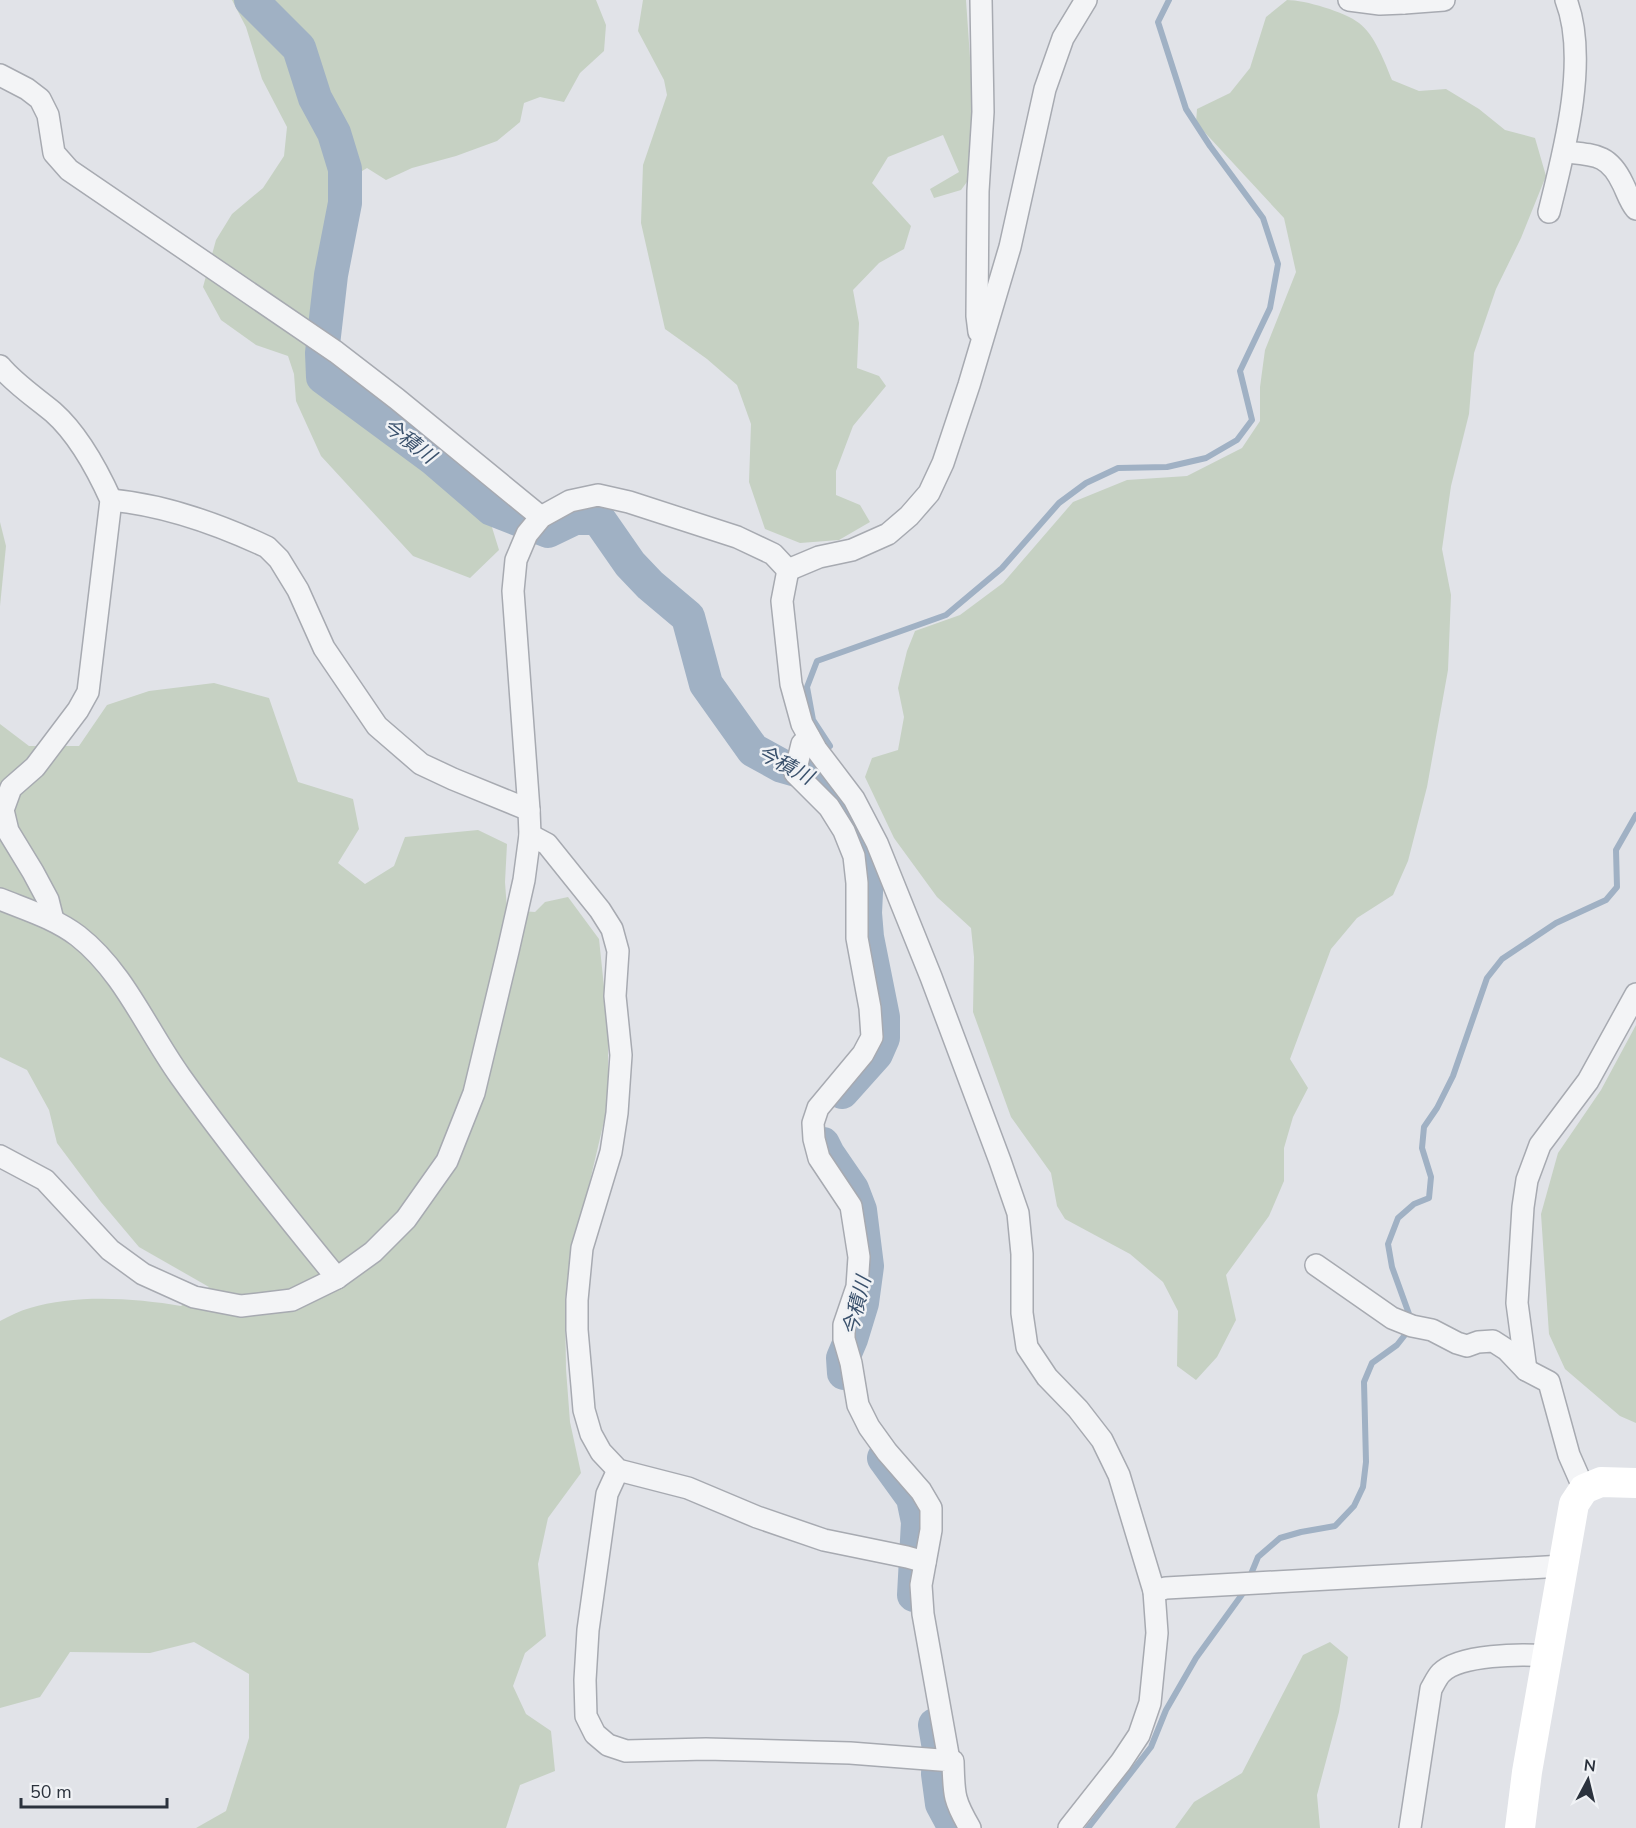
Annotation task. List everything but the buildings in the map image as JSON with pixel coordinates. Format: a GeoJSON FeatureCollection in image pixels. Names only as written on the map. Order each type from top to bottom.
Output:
{"type":"FeatureCollection","features":[{"type":"Feature","properties":{"kind":"street"},"geometry":{"type":"LineString","coordinates":[[981,0],[983,112],[978,192],[977,316],[981,343]]}},
{"type":"Feature","properties":{"kind":"street"},"geometry":{"type":"LineString","coordinates":[[788,570],[819,556],[852,550],[888,534],[909,516],[928,493],[943,463],[969,385],[1010,247],[1045,89],[1063,38],[1086,0]]}},
{"type":"Feature","properties":{"kind":"street"},"geometry":{"type":"LineString","coordinates":[[1349,0],[1380,4],[1444,0]]}},
{"type":"Feature","properties":{"kind":"street"},"geometry":{"type":"LineString","coordinates":[[1549,212],[1565,152],[1576,74],[1573,27],[1566,0]]}},
{"type":"Feature","properties":{"kind":"street"},"geometry":{"type":"LineString","coordinates":[[0,75],[27,89],[40,99],[48,115],[54,153],[69,170],[336,352],[541,517]]}},
{"type":"Feature","properties":{"kind":"street"},"geometry":{"type":"LineString","coordinates":[[1565,152],[1597,155],[1609,162],[1618,173],[1636,209]]}},
{"type":"Feature","properties":{"kind":"street"},"geometry":{"type":"LineString","coordinates":[[0,366],[54,413],[77,438],[111,500],[88,692],[78,710],[35,767],[11,788],[3,810],[8,831],[48,900],[53,920]]}},
{"type":"Feature","properties":{"kind":"street"},"geometry":{"type":"LineString","coordinates":[[0,1156],[45,1180],[110,1250],[143,1274],[194,1297],[241,1306],[292,1300],[337,1278],[373,1252],[406,1219],[447,1161],[474,1093],[524,880],[530,836],[513,591],[516,560],[527,534],[541,517],[570,501],[598,495],[629,502],[737,537],[773,554],[788,570]]}},
{"type":"Feature","properties":{"kind":"street"},"geometry":{"type":"LineString","coordinates":[[111,500],[161,508],[248,538],[267,547],[279,559],[298,590],[324,648],[377,726],[421,764],[529,810]]}},
{"type":"Feature","properties":{"kind":"street"},"geometry":{"type":"LineString","coordinates":[[788,570],[782,602],[791,684],[802,724],[816,749],[854,798],[878,843],[931,976],[1000,1161],[1018,1213],[1022,1254],[1022,1313],[1027,1347],[1047,1377],[1078,1409],[1102,1440],[1119,1475],[1154,1591],[1157,1633],[1150,1703],[1139,1735],[1121,1762],[1069,1828]]}},
{"type":"Feature","properties":{"kind":"street"},"geometry":{"type":"LineString","coordinates":[[809,737],[802,744],[795,773],[829,807],[844,831],[854,856],[857,883],[857,938],[870,1008],[872,1037],[863,1054],[818,1108],[813,1123],[814,1139],[819,1158],[851,1206],[859,1257],[857,1287],[844,1325],[844,1339],[851,1363],[858,1405],[869,1427],[921,1491],[931,1508],[931,1530],[921,1585],[923,1614],[949,1760]]}},
{"type":"Feature","properties":{"kind":"street"},"geometry":{"type":"LineString","coordinates":[[530,836],[547,844],[600,910],[612,929],[618,951],[615,996],[621,1055],[617,1113],[610,1152],[582,1248],[577,1300],[577,1329],[584,1410],[591,1434],[601,1452],[618,1470],[688,1488],[757,1517],[824,1540],[925,1562]]}},
{"type":"Feature","properties":{"kind":"street"},"geometry":{"type":"LineString","coordinates":[[0,899],[53,920],[78,937],[109,966],[179,1075],[337,1278]]}},
{"type":"Feature","properties":{"kind":"street"},"geometry":{"type":"LineString","coordinates":[[1526,1370],[1517,1303],[1527,1180],[1540,1144],[1588,1081],[1636,994]]}},
{"type":"Feature","properties":{"kind":"street"},"geometry":{"type":"LineString","coordinates":[[1316,1265],[1392,1318],[1412,1326],[1432,1330],[1467,1346],[1478,1342],[1493,1341],[1507,1350],[1526,1370],[1549,1382],[1569,1455],[1584,1489]]}},
{"type":"Feature","properties":{"kind":"street"},"geometry":{"type":"LineString","coordinates":[[618,1470],[607,1494],[588,1630],[585,1680],[586,1716],[595,1734],[608,1745],[626,1751],[706,1749],[838,1752],[953,1761],[954,1794],[957,1806],[970,1828]]}},
{"type":"Feature","properties":{"kind":"street"},"geometry":{"type":"LineString","coordinates":[[1520,1828],[1546,1656],[1574,1504],[1584,1489],[1601,1482],[1636,1483]]}},
{"type":"Feature","properties":{"kind":"street"},"geometry":{"type":"LineString","coordinates":[[1154,1591],[1563,1566]]}},
{"type":"Feature","properties":{"kind":"street"},"geometry":{"type":"LineString","coordinates":[[1410,1828],[1431,1689],[1441,1672],[1463,1661],[1522,1654],[1546,1656]]}},
{"type":"Feature","properties":{"kind":"green space"},"geometry":{"type":"Polygon","coordinates":[[[232,0],[596,0],[606,25],[604,51],[580,73],[564,102],[540,97],[524,103],[520,122],[497,141],[456,156],[412,168],[386,180],[367,168],[344,182],[325,242],[322,315],[313,376],[486,508],[499,550],[470,578],[413,556],[321,456],[296,401],[294,374],[288,356],[256,345],[221,320],[203,287],[216,240],[232,214],[263,188],[284,156],[287,127],[262,79],[246,27],[232,0]]]}},
{"type":"Feature","properties":{"kind":"green space"},"geometry":{"type":"Polygon","coordinates":[[[643,0],[966,0],[971,72],[972,175],[961,190],[934,198],[930,189],[959,172],[943,135],[888,157],[872,183],[911,226],[904,249],[879,263],[853,290],[859,323],[857,368],[879,376],[886,386],[853,426],[836,471],[836,495],[860,505],[870,522],[839,540],[800,543],[765,529],[749,482],[751,424],[737,385],[707,359],[665,329],[641,223],[643,165],[667,95],[664,80],[638,31],[643,0]]]}},
{"type":"Feature","properties":{"kind":"green space"},"geometry":{"type":"Polygon","coordinates":[[[1287,0],[1324,7],[1359,23],[1375,42],[1392,80],[1419,91],[1446,89],[1479,109],[1505,130],[1535,138],[1546,176],[1521,238],[1496,289],[1474,353],[1469,414],[1451,486],[1442,549],[1451,595],[1448,670],[1427,787],[1408,861],[1393,895],[1357,918],[1331,949],[1290,1059],[1308,1088],[1293,1117],[1284,1148],[1284,1181],[1269,1216],[1226,1275],[1236,1320],[1217,1357],[1196,1380],[1177,1366],[1178,1311],[1163,1282],[1130,1254],[1065,1219],[1057,1206],[1051,1173],[1011,1117],[973,1012],[974,957],[971,928],[937,897],[894,838],[865,777],[872,758],[898,750],[904,717],[898,688],[907,651],[915,631],[960,615],[1003,583],[1073,502],[1127,480],[1187,476],[1242,448],[1260,421],[1260,387],[1265,350],[1296,272],[1284,218],[1196,123],[1197,109],[1230,93],[1250,68],[1266,17],[1287,0]]]}},
{"type":"Feature","properties":{"kind":"green space"},"geometry":{"type":"Polygon","coordinates":[[[0,522],[6,546],[0,606],[0,522]]]}},
{"type":"Feature","properties":{"kind":"green space"},"geometry":{"type":"Polygon","coordinates":[[[214,683],[269,698],[298,782],[353,799],[359,829],[338,863],[365,884],[394,866],[405,837],[478,830],[507,844],[505,882],[507,910],[535,912],[545,902],[568,897],[599,939],[608,1025],[608,1104],[586,1198],[571,1247],[565,1302],[570,1422],[581,1473],[548,1518],[538,1564],[546,1636],[525,1653],[513,1686],[526,1714],[551,1731],[555,1771],[520,1785],[506,1828],[196,1828],[226,1811],[249,1738],[249,1674],[194,1642],[150,1653],[70,1652],[40,1697],[0,1708],[0,1321],[26,1309],[85,1299],[125,1299],[181,1306],[209,1287],[139,1247],[101,1202],[57,1143],[49,1110],[27,1070],[0,1057],[0,724],[29,746],[79,746],[107,705],[149,691],[214,683]]]}},
{"type":"Feature","properties":{"kind":"green space"},"geometry":{"type":"Polygon","coordinates":[[[1636,1025],[1636,1423],[1620,1416],[1565,1369],[1549,1334],[1541,1214],[1558,1153],[1601,1090],[1636,1025]]]}},
{"type":"Feature","properties":{"kind":"green space"},"geometry":{"type":"Polygon","coordinates":[[[1330,1642],[1348,1657],[1339,1712],[1317,1795],[1320,1828],[1175,1828],[1194,1802],[1242,1773],[1303,1655],[1330,1642]]]}},
{"type":"Feature","properties":{"kind":"waterway","name":"今積川"},"geometry":{"type":"LineString","coordinates":[[251,0],[299,48],[315,98],[334,133],[345,169],[345,203],[331,275],[322,353],[323,377],[434,459],[492,509],[548,531],[575,518],[598,518],[630,564],[650,585],[688,617],[706,684],[753,750],[782,766],[810,774],[833,798],[859,841],[867,872],[865,913],[867,937],[883,1017],[883,1038],[876,1054],[842,1092]]}},
{"type":"Feature","properties":{"kind":"waterway"},"geometry":{"type":"LineString","coordinates":[[810,774],[808,762],[830,746],[813,720],[807,687],[817,661],[946,615],[1002,568],[1059,503],[1086,483],[1118,468],[1167,467],[1206,458],[1237,440],[1252,420],[1240,371],[1270,308],[1278,264],[1263,218],[1186,109],[1158,22],[1169,0]]}},
{"type":"Feature","properties":{"kind":"waterway"},"geometry":{"type":"LineString","coordinates":[[1249,1579],[1258,1557],[1280,1538],[1335,1526],[1354,1506],[1363,1487],[1366,1462],[1364,1382],[1372,1363],[1397,1345],[1408,1331],[1409,1314],[1392,1267],[1388,1244],[1398,1218],[1414,1204],[1429,1198],[1431,1177],[1422,1148],[1424,1127],[1437,1108],[1453,1076],[1487,978],[1502,959],[1556,923],[1606,900],[1617,887],[1616,850],[1636,815]]}},
{"type":"Feature","properties":{"kind":"waterway","name":"今積川"},"geometry":{"type":"LineString","coordinates":[[823,1144],[852,1189],[860,1210],[867,1266],[862,1303],[843,1358],[844,1373]]}},
{"type":"Feature","properties":{"kind":"waterway","name":"今積川"},"geometry":{"type":"LineString","coordinates":[[884,1458],[913,1498],[918,1522],[914,1595]]}},
{"type":"Feature","properties":{"kind":"waterway"},"geometry":{"type":"LineString","coordinates":[[1088,1828],[1151,1747],[1166,1710],[1196,1658],[1246,1589]]}},
{"type":"Feature","properties":{"kind":"waterway","name":"今積川"},"geometry":{"type":"LineString","coordinates":[[935,1725],[939,1749],[938,1774],[942,1804],[955,1828]]}}]}
